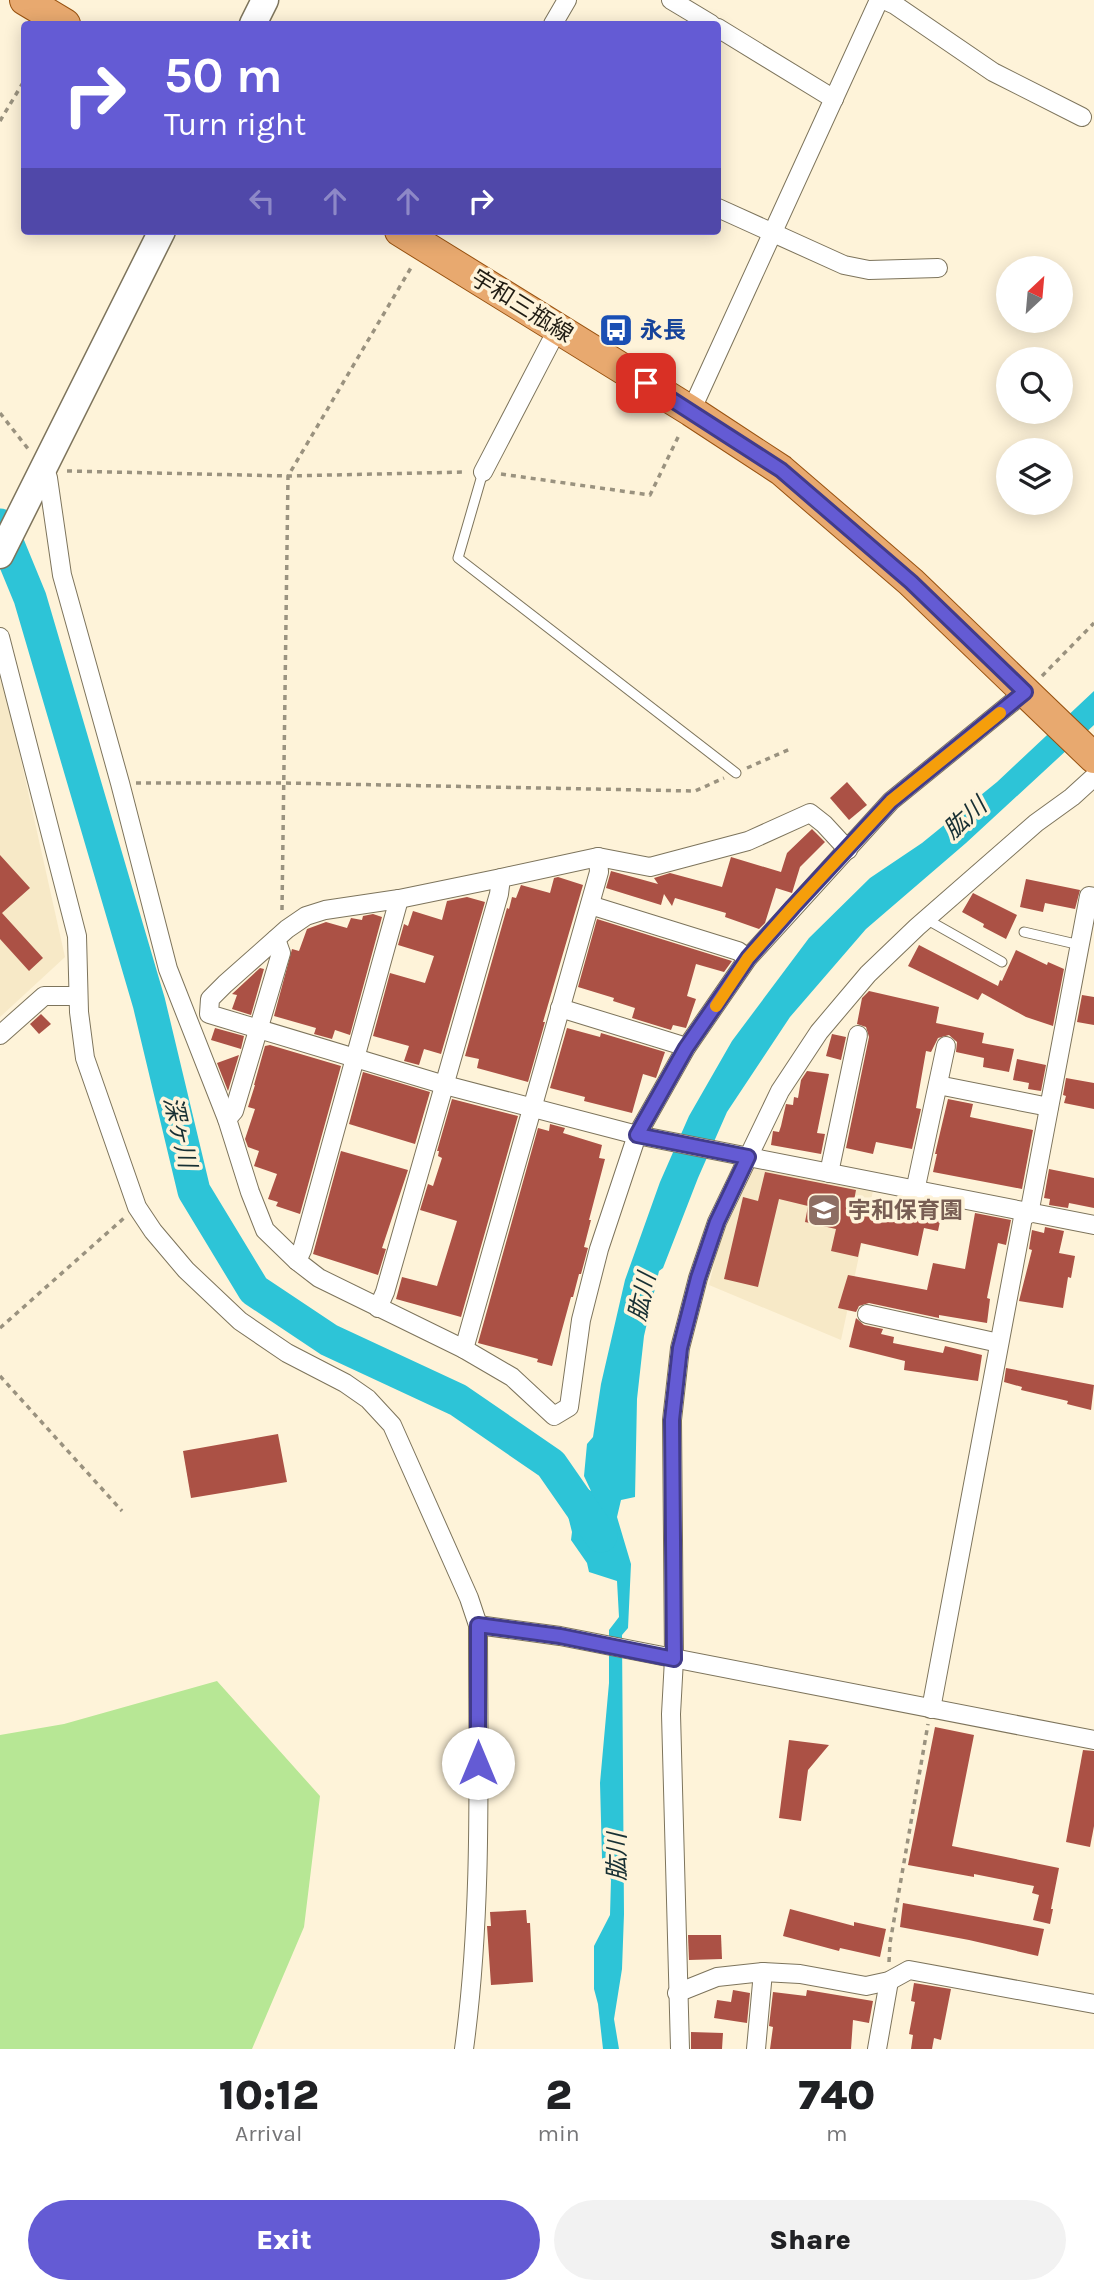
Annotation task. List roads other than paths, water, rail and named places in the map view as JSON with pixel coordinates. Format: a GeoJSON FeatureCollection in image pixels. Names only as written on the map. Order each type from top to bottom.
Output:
{"type":"FeatureCollection","features":[{"type":"Feature","properties":{"kind":"main road"},"geometry":{"type":"LineString","coordinates":[[25,0],[60,21]]}},
{"type":"Feature","properties":{"kind":"main road","name":"宇和三瓶線"},"geometry":{"type":"LineString","coordinates":[[419,236],[781,470],[911,582],[1094,758]]}},
{"type":"Feature","properties":{"kind":"street"},"geometry":{"type":"LineString","coordinates":[[254,21],[265,0]]}},
{"type":"Feature","properties":{"kind":"street"},"geometry":{"type":"LineString","coordinates":[[555,21],[567,0]]}},
{"type":"Feature","properties":{"kind":"street"},"geometry":{"type":"LineString","coordinates":[[671,0],[706,21]]}},
{"type":"Feature","properties":{"kind":"street"},"geometry":{"type":"LineString","coordinates":[[691,411],[771,233],[882,0],[895,5],[993,72],[1082,117]]}},
{"type":"Feature","properties":{"kind":"street"},"geometry":{"type":"LineString","coordinates":[[721,30],[834,99]]}},
{"type":"Feature","properties":{"kind":"street"},"geometry":{"type":"LineString","coordinates":[[721,209],[844,265],[869,270],[938,268]]}},
{"type":"Feature","properties":{"kind":"street"},"geometry":{"type":"LineString","coordinates":[[0,555],[160,235]]}},
{"type":"Feature","properties":{"kind":"street"},"geometry":{"type":"LineString","coordinates":[[483,472],[558,328]]}},
{"type":"Feature","properties":{"kind":"street"},"geometry":{"type":"LineString","coordinates":[[40,475],[48,478],[62,575],[168,969],[227,1119],[265,1230],[319,1278],[464,1349],[512,1377],[554,1416],[569,1407],[581,1320],[599,1249],[637,1135],[686,1048],[748,958],[891,801],[1030,696]]}},
{"type":"Feature","properties":{"kind":"street"},"geometry":{"type":"LineString","coordinates":[[0,637],[77,936],[78,996],[85,1058],[137,1207],[153,1231],[186,1270],[240,1321],[287,1353],[345,1382],[368,1399],[392,1425],[445,1540],[478,1625],[479,1845],[475,1940],[464,2049]]}},
{"type":"Feature","properties":{"kind":"street"},"geometry":{"type":"LineString","coordinates":[[680,2049],[668,1658],[672,1420],[680,1348],[698,1278],[744,1156],[780,1091],[819,1031],[868,974],[926,919],[1036,823],[1094,777]]}},
{"type":"Feature","properties":{"kind":"street"},"geometry":{"type":"LineString","coordinates":[[194,1037],[209,1014],[210,999],[306,916],[598,857],[650,867],[748,841],[810,813],[848,850]]}},
{"type":"Feature","properties":{"kind":"street"},"geometry":{"type":"LineString","coordinates":[[464,1349],[599,872],[598,857]]}},
{"type":"Feature","properties":{"kind":"street"},"geometry":{"type":"LineString","coordinates":[[378,1308],[385,1292],[445,1084],[499,894],[501,878]]}},
{"type":"Feature","properties":{"kind":"street"},"geometry":{"type":"LineString","coordinates":[[931,1709],[999,1343],[1049,1107],[1089,896],[1094,897]]}},
{"type":"Feature","properties":{"kind":"street"},"geometry":{"type":"LineString","coordinates":[[297,1261],[400,899]]}},
{"type":"Feature","properties":{"kind":"street"},"geometry":{"type":"LineString","coordinates":[[590,905],[738,951],[748,958]]}},
{"type":"Feature","properties":{"kind":"street"},"geometry":{"type":"LineString","coordinates":[[227,1119],[234,1111],[260,1031],[281,953],[282,934]]}},
{"type":"Feature","properties":{"kind":"street"},"geometry":{"type":"LineString","coordinates":[[0,1035],[44,996],[78,996]]}},
{"type":"Feature","properties":{"kind":"street"},"geometry":{"type":"LineString","coordinates":[[560,1008],[686,1048]]}},
{"type":"Feature","properties":{"kind":"street"},"geometry":{"type":"LineString","coordinates":[[209,1014],[445,1084],[637,1135],[1094,1225]]}},
{"type":"Feature","properties":{"kind":"street"},"geometry":{"type":"LineString","coordinates":[[829,1173],[858,1035]]}},
{"type":"Feature","properties":{"kind":"street"},"geometry":{"type":"LineString","coordinates":[[915,1191],[946,1046]]}},
{"type":"Feature","properties":{"kind":"street"},"geometry":{"type":"LineString","coordinates":[[938,1085],[1049,1107]]}},
{"type":"Feature","properties":{"kind":"street"},"geometry":{"type":"LineString","coordinates":[[866,1314],[999,1343]]}},
{"type":"Feature","properties":{"kind":"street"},"geometry":{"type":"LineString","coordinates":[[478,1625],[560,1636],[1094,1740]]}},
{"type":"Feature","properties":{"kind":"street"},"geometry":{"type":"LineString","coordinates":[[677,1993],[717,1977],[763,1972],[800,1974],[866,1986],[889,1981],[909,1970],[1094,2004]]}},
{"type":"Feature","properties":{"kind":"street"},"geometry":{"type":"LineString","coordinates":[[756,2049],[763,1972]]}},
{"type":"Feature","properties":{"kind":"street"},"geometry":{"type":"LineString","coordinates":[[877,2049],[889,1981]]}},
{"type":"Feature","properties":{"kind":"lane"},"geometry":{"type":"LineString","coordinates":[[483,472],[458,558],[736,773]]}},
{"type":"Feature","properties":{"kind":"lane"},"geometry":{"type":"LineString","coordinates":[[926,919],[1002,962]]}},
{"type":"Feature","properties":{"kind":"lane"},"geometry":{"type":"LineString","coordinates":[[1024,932],[1080,945]]}},
{"type":"Feature","properties":{"kind":"water","name":"肱川"},"geometry":{"type":"Polygon","coordinates":[[[1094,691],[1094,725],[966,843],[866,929],[790,1017],[727,1112],[663,1268],[659,1271],[644,1336],[637,1399],[635,1497],[621,1500],[617,1517],[631,1564],[628,1628],[622,1635],[624,1914],[622,1969],[614,2019],[619,2049],[603,2049],[594,1989],[594,1946],[610,1915],[611,1880],[602,1858],[600,1783],[609,1683],[609,1630],[619,1617],[617,1581],[589,1572],[587,1563],[571,1540],[568,1516],[583,1486],[591,1491],[584,1476],[587,1444],[593,1437],[601,1384],[625,1280],[660,1182],[689,1116],[732,1041],[809,938],[870,878],[922,843],[997,782],[1094,691]]]}},
{"type":"Feature","properties":{"kind":"waterway","name":"深ヶ川"},"geometry":{"type":"LineString","coordinates":[[0,525],[30,598],[149,1003],[194,1191],[254,1290],[329,1340],[458,1400],[551,1464],[601,1536]]}},
{"type":"Feature","properties":{"kind":"place","name":"永長"},"geometry":{"type":"Point","coordinates":[616,330]}},
{"type":"Feature","properties":{"kind":"place","name":"宇和保育園"},"geometry":{"type":"Point","coordinates":[824,1210]}}]}
